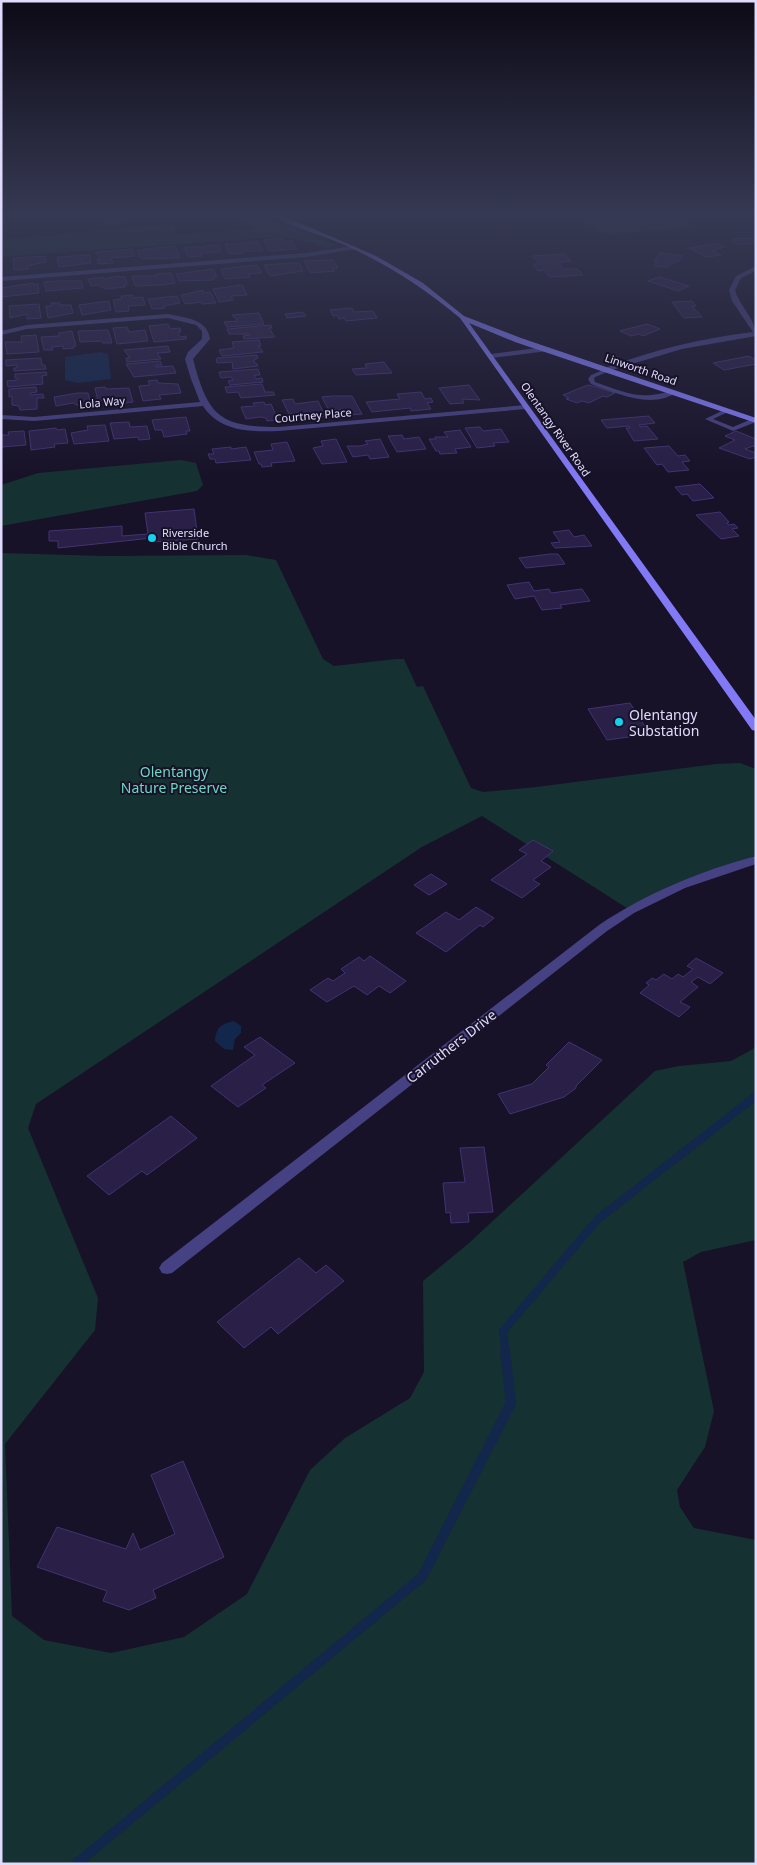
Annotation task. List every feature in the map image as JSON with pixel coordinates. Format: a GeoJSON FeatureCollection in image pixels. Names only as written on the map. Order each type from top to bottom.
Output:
{"type":"FeatureCollection","features":[{"type":"Feature","properties":{"kind":"main road","name":"Olentangy River Road"},"geometry":{"type":"LineString","coordinates":[[446,303],[462,317],[491,356],[526,408],[756,728]]}},
{"type":"Feature","properties":{"kind":"main road","name":"Linworth Road"},"geometry":{"type":"LineString","coordinates":[[462,317],[545,349],[755,421]]}},
{"type":"Feature","properties":{"kind":"street"},"geometry":{"type":"LineString","coordinates":[[608,370],[670,349],[717,338],[756,333],[736,303]]}},
{"type":"Feature","properties":{"kind":"street","name":"Courtney Place"},"geometry":{"type":"LineString","coordinates":[[1,333],[27,327],[155,316],[179,317],[198,323],[206,331],[206,339],[191,354],[190,359],[204,404],[214,418],[230,426],[264,430],[526,408]]}},
{"type":"Feature","properties":{"kind":"street"},"geometry":{"type":"LineString","coordinates":[[491,356],[545,349]]}},
{"type":"Feature","properties":{"kind":"street","name":"Lola Way"},"geometry":{"type":"LineString","coordinates":[[2,417],[34,419],[204,404]]}},
{"type":"Feature","properties":{"kind":"street","name":"Carruthers Drive"},"geometry":{"type":"LineString","coordinates":[[167,1268],[604,928],[630,910],[681,884],[756,860]]}},
{"type":"Feature","properties":{"kind":"lane"},"geometry":{"type":"LineString","coordinates":[[608,370],[593,376],[591,379],[593,383],[643,398],[662,398],[674,392]]}},
{"type":"Feature","properties":{"kind":"lane"},"geometry":{"type":"LineString","coordinates":[[726,411],[708,419],[733,429],[755,421]]}},
{"type":"Feature","properties":{"kind":"green space"},"geometry":{"type":"Polygon","coordinates":[[[181,460],[196,463],[203,485],[197,491],[1,526],[1,485],[38,473],[181,460]]]}},
{"type":"Feature","properties":{"kind":"green space","name":"Olentangy Nature Preserve"},"geometry":{"type":"Polygon","coordinates":[[[1,553],[105,556],[246,555],[276,560],[323,659],[334,666],[404,659],[417,687],[423,686],[471,788],[483,792],[716,764],[740,763],[756,769],[756,855],[745,862],[630,910],[482,816],[422,847],[36,1104],[28,1128],[98,1298],[95,1330],[5,1444],[12,1616],[44,1640],[111,1653],[184,1637],[247,1594],[310,1470],[345,1438],[410,1398],[424,1372],[423,1281],[469,1243],[655,1071],[679,1066],[731,1061],[753,1049],[756,1044],[756,1240],[701,1252],[683,1262],[714,1411],[705,1447],[677,1490],[680,1507],[694,1528],[756,1540],[756,1864],[1,1864],[1,553]]]}},
{"type":"Feature","properties":{"kind":"water"},"geometry":{"type":"Polygon","coordinates":[[[100,352],[108,354],[111,379],[78,383],[65,380],[65,357],[100,352]]]}},
{"type":"Feature","properties":{"kind":"water"},"geometry":{"type":"Polygon","coordinates":[[[234,1021],[241,1026],[241,1033],[235,1039],[233,1050],[224,1049],[215,1041],[218,1029],[226,1023],[234,1021]]]}},
{"type":"Feature","properties":{"kind":"building"},"geometry":{"type":"Polygon","coordinates":[[[51,303],[71,305],[73,313],[48,318],[46,306],[51,306],[51,303]]]}},
{"type":"Feature","properties":{"kind":"building"},"geometry":{"type":"Polygon","coordinates":[[[109,303],[111,310],[82,315],[79,305],[109,303]]]}},
{"type":"Feature","properties":{"kind":"building"},"geometry":{"type":"Polygon","coordinates":[[[114,303],[145,303],[145,305],[128,306],[129,311],[116,312],[114,303]]]}},
{"type":"Feature","properties":{"kind":"building"},"geometry":{"type":"Polygon","coordinates":[[[150,303],[180,303],[164,306],[165,308],[152,309],[150,303]]]}},
{"type":"Feature","properties":{"kind":"building"},"geometry":{"type":"Polygon","coordinates":[[[673,303],[694,303],[696,306],[692,306],[702,317],[684,318],[673,303]]]}},
{"type":"Feature","properties":{"kind":"building"},"geometry":{"type":"Polygon","coordinates":[[[39,304],[41,318],[27,319],[27,314],[10,318],[9,306],[39,304]]]}},
{"type":"Feature","properties":{"kind":"building"},"geometry":{"type":"Polygon","coordinates":[[[352,308],[354,312],[373,311],[377,318],[346,321],[344,318],[339,319],[337,315],[333,316],[330,310],[352,308]]]}},
{"type":"Feature","properties":{"kind":"building"},"geometry":{"type":"Polygon","coordinates":[[[303,312],[306,316],[287,318],[285,314],[303,312]]]}},
{"type":"Feature","properties":{"kind":"building"},"geometry":{"type":"Polygon","coordinates":[[[259,313],[264,324],[227,327],[224,322],[238,321],[232,315],[259,313]]]}},
{"type":"Feature","properties":{"kind":"building"},"geometry":{"type":"Polygon","coordinates":[[[168,324],[170,329],[180,328],[181,332],[178,332],[180,337],[186,336],[186,339],[154,342],[149,326],[168,324]]]}},
{"type":"Feature","properties":{"kind":"building"},"geometry":{"type":"Polygon","coordinates":[[[647,324],[660,329],[643,336],[639,334],[631,336],[620,331],[647,324]]]}},
{"type":"Feature","properties":{"kind":"building"},"geometry":{"type":"Polygon","coordinates":[[[271,325],[272,328],[269,328],[275,337],[244,339],[243,336],[250,335],[229,334],[227,329],[271,325]]]}},
{"type":"Feature","properties":{"kind":"building"},"geometry":{"type":"Polygon","coordinates":[[[127,327],[129,332],[145,330],[148,341],[117,344],[113,328],[127,327]]]}},
{"type":"Feature","properties":{"kind":"building"},"geometry":{"type":"Polygon","coordinates":[[[108,330],[112,343],[103,343],[102,341],[80,342],[78,331],[108,330]]]}},
{"type":"Feature","properties":{"kind":"building"},"geometry":{"type":"Polygon","coordinates":[[[72,331],[76,346],[73,346],[74,348],[63,349],[63,346],[52,347],[53,350],[44,350],[41,337],[59,336],[59,333],[72,331]]]}},
{"type":"Feature","properties":{"kind":"building"},"geometry":{"type":"Polygon","coordinates":[[[36,335],[39,352],[7,354],[5,342],[22,342],[21,336],[36,335]]]}},
{"type":"Feature","properties":{"kind":"building"},"geometry":{"type":"Polygon","coordinates":[[[259,340],[261,346],[258,346],[263,352],[222,356],[219,350],[234,348],[232,342],[259,340]]]}},
{"type":"Feature","properties":{"kind":"building"},"geometry":{"type":"Polygon","coordinates":[[[168,346],[170,352],[157,353],[161,359],[127,362],[126,358],[130,358],[124,350],[168,346]]]}},
{"type":"Feature","properties":{"kind":"building"},"geometry":{"type":"Polygon","coordinates":[[[257,355],[258,358],[253,361],[258,366],[233,369],[232,362],[217,363],[216,360],[217,358],[257,355]]]}},
{"type":"Feature","properties":{"kind":"building"},"geometry":{"type":"Polygon","coordinates":[[[749,356],[756,360],[756,364],[724,370],[713,363],[749,356]]]}},
{"type":"Feature","properties":{"kind":"building"},"geometry":{"type":"Polygon","coordinates":[[[41,358],[42,365],[45,365],[46,369],[14,371],[17,365],[6,366],[6,360],[41,358]]]}},
{"type":"Feature","properties":{"kind":"building"},"geometry":{"type":"Polygon","coordinates":[[[160,361],[162,365],[156,365],[156,367],[173,366],[176,373],[134,377],[126,364],[160,361]]]}},
{"type":"Feature","properties":{"kind":"building"},"geometry":{"type":"Polygon","coordinates":[[[384,362],[392,373],[356,375],[352,369],[367,368],[365,364],[384,362]]]}},
{"type":"Feature","properties":{"kind":"building"},"geometry":{"type":"Polygon","coordinates":[[[258,369],[260,375],[254,375],[256,379],[262,378],[263,382],[230,385],[228,381],[233,380],[231,377],[221,378],[219,372],[258,369]]]}},
{"type":"Feature","properties":{"kind":"building"},"geometry":{"type":"Polygon","coordinates":[[[46,372],[47,375],[42,376],[43,384],[8,387],[7,381],[18,380],[18,378],[15,378],[15,374],[46,372]]]}},
{"type":"Feature","properties":{"kind":"building"},"geometry":{"type":"Polygon","coordinates":[[[157,380],[158,383],[178,384],[181,393],[159,395],[161,399],[143,401],[139,386],[150,385],[148,381],[157,380]]]}},
{"type":"Feature","properties":{"kind":"building"},"geometry":{"type":"Polygon","coordinates":[[[262,384],[265,392],[273,392],[275,395],[241,398],[238,392],[227,393],[225,387],[262,384]]]}},
{"type":"Feature","properties":{"kind":"building"},"geometry":{"type":"Polygon","coordinates":[[[469,385],[480,400],[462,399],[464,403],[450,404],[439,388],[469,385]]]}},
{"type":"Feature","properties":{"kind":"building"},"geometry":{"type":"Polygon","coordinates":[[[588,385],[615,393],[607,397],[603,396],[589,403],[582,401],[577,403],[566,399],[569,398],[563,395],[588,385]]]}},
{"type":"Feature","properties":{"kind":"building"},"geometry":{"type":"Polygon","coordinates":[[[36,387],[37,392],[30,393],[31,395],[43,394],[44,398],[37,398],[37,409],[20,410],[19,406],[12,405],[12,396],[9,397],[9,389],[36,387]]]}},
{"type":"Feature","properties":{"kind":"building"},"geometry":{"type":"Polygon","coordinates":[[[105,387],[106,389],[129,388],[133,402],[118,404],[117,400],[98,401],[95,388],[105,387]]]}},
{"type":"Feature","properties":{"kind":"building"},"geometry":{"type":"Polygon","coordinates":[[[421,392],[425,399],[431,398],[433,402],[427,403],[431,409],[411,411],[410,408],[372,412],[366,402],[400,399],[397,394],[421,392]]]}},
{"type":"Feature","properties":{"kind":"building"},"geometry":{"type":"Polygon","coordinates":[[[88,393],[91,406],[81,407],[73,403],[56,406],[54,397],[88,393]]]}},
{"type":"Feature","properties":{"kind":"building"},"geometry":{"type":"Polygon","coordinates":[[[352,396],[362,414],[347,415],[344,409],[329,411],[322,397],[352,396]]]}},
{"type":"Feature","properties":{"kind":"building"},"geometry":{"type":"Polygon","coordinates":[[[293,399],[295,404],[318,401],[325,416],[309,418],[307,412],[289,414],[282,400],[293,399]]]}},
{"type":"Feature","properties":{"kind":"building"},"geometry":{"type":"Polygon","coordinates":[[[264,402],[265,405],[271,404],[278,420],[267,421],[266,418],[260,417],[246,419],[241,407],[255,406],[253,403],[264,402]]]}},
{"type":"Feature","properties":{"kind":"building"},"geometry":{"type":"Polygon","coordinates":[[[649,416],[655,423],[639,425],[641,427],[647,426],[658,439],[634,441],[626,428],[630,428],[629,426],[607,428],[601,420],[649,416]]]}},
{"type":"Feature","properties":{"kind":"building"},"geometry":{"type":"Polygon","coordinates":[[[186,417],[190,431],[186,431],[187,434],[164,437],[162,430],[155,430],[152,420],[186,417]]]}},
{"type":"Feature","properties":{"kind":"building"},"geometry":{"type":"Polygon","coordinates":[[[129,422],[130,427],[147,426],[150,439],[139,440],[138,437],[114,439],[110,423],[129,422]]]}},
{"type":"Feature","properties":{"kind":"building"},"geometry":{"type":"Polygon","coordinates":[[[105,425],[109,441],[74,444],[71,433],[88,430],[87,426],[105,425]]]}},
{"type":"Feature","properties":{"kind":"building"},"geometry":{"type":"Polygon","coordinates":[[[480,427],[483,431],[501,429],[509,442],[493,443],[495,446],[477,448],[465,428],[480,427]]]}},
{"type":"Feature","properties":{"kind":"building"},"geometry":{"type":"Polygon","coordinates":[[[56,428],[57,430],[65,429],[68,443],[54,444],[55,447],[31,450],[29,431],[56,428]]]}},
{"type":"Feature","properties":{"kind":"building"},"geometry":{"type":"Polygon","coordinates":[[[460,430],[471,447],[455,449],[457,453],[440,454],[429,439],[448,437],[444,432],[460,430]]]}},
{"type":"Feature","properties":{"kind":"building"},"geometry":{"type":"Polygon","coordinates":[[[24,431],[26,445],[2,447],[1,449],[1,435],[9,435],[8,432],[24,431]]]}},
{"type":"Feature","properties":{"kind":"building"},"geometry":{"type":"Polygon","coordinates":[[[736,431],[756,439],[756,447],[753,446],[745,449],[756,453],[756,457],[750,459],[719,448],[735,440],[725,436],[736,431]]]}},
{"type":"Feature","properties":{"kind":"building"},"geometry":{"type":"Polygon","coordinates":[[[402,435],[404,439],[419,437],[426,449],[397,452],[388,436],[402,435]]]}},
{"type":"Feature","properties":{"kind":"building"},"geometry":{"type":"Polygon","coordinates":[[[336,439],[347,462],[322,464],[313,448],[323,446],[321,441],[336,439]]]}},
{"type":"Feature","properties":{"kind":"building"},"geometry":{"type":"Polygon","coordinates":[[[380,439],[389,457],[370,459],[368,455],[353,457],[347,446],[360,446],[368,444],[365,441],[380,439]]]}},
{"type":"Feature","properties":{"kind":"building"},"geometry":{"type":"Polygon","coordinates":[[[287,442],[295,461],[271,463],[272,466],[262,467],[259,464],[254,452],[273,450],[271,444],[287,442]]]}},
{"type":"Feature","properties":{"kind":"building"},"geometry":{"type":"Polygon","coordinates":[[[669,446],[678,456],[685,455],[690,461],[682,462],[689,470],[668,472],[662,464],[657,465],[644,448],[669,446]]]}},
{"type":"Feature","properties":{"kind":"building"},"geometry":{"type":"Polygon","coordinates":[[[231,447],[231,449],[246,447],[251,460],[216,463],[215,459],[210,459],[208,454],[214,454],[212,449],[231,447]]]}},
{"type":"Feature","properties":{"kind":"building"},"geometry":{"type":"Polygon","coordinates":[[[700,484],[714,498],[693,501],[687,494],[682,495],[675,487],[700,484]]]}},
{"type":"Feature","properties":{"kind":"building","name":"Riverside Bible Church"},"geometry":{"type":"Polygon","coordinates":[[[194,509],[198,539],[152,542],[152,538],[58,548],[58,541],[49,541],[49,531],[122,526],[122,536],[148,534],[145,513],[194,509]]]}},
{"type":"Feature","properties":{"kind":"building"},"geometry":{"type":"Polygon","coordinates":[[[720,512],[729,522],[727,523],[729,525],[734,524],[738,528],[732,529],[739,536],[721,539],[696,515],[720,512]]]}},
{"type":"Feature","properties":{"kind":"building"},"geometry":{"type":"Polygon","coordinates":[[[569,530],[574,537],[584,535],[592,546],[555,548],[551,543],[560,542],[553,532],[569,530]]]}},
{"type":"Feature","properties":{"kind":"building"},"geometry":{"type":"Polygon","coordinates":[[[558,554],[565,564],[526,568],[519,558],[558,554]]]}},
{"type":"Feature","properties":{"kind":"building"},"geometry":{"type":"Polygon","coordinates":[[[529,582],[534,591],[549,589],[551,593],[582,589],[590,601],[560,605],[562,608],[542,610],[534,596],[515,599],[507,585],[529,582]]]}},
{"type":"Feature","properties":{"kind":"building","name":"Olentangy Substation"},"geometry":{"type":"Polygon","coordinates":[[[630,703],[650,734],[607,740],[588,709],[630,703]]]}},
{"type":"Feature","properties":{"kind":"building"},"geometry":{"type":"Polygon","coordinates":[[[533,840],[553,851],[541,861],[551,867],[533,880],[540,884],[522,898],[491,880],[527,854],[519,850],[533,840]]]}},
{"type":"Feature","properties":{"kind":"building"},"geometry":{"type":"Polygon","coordinates":[[[431,874],[447,884],[429,895],[414,885],[431,874]]]}},
{"type":"Feature","properties":{"kind":"building"},"geometry":{"type":"Polygon","coordinates":[[[476,907],[494,918],[483,927],[480,925],[446,952],[416,933],[446,912],[459,920],[476,907]]]}},
{"type":"Feature","properties":{"kind":"building"},"geometry":{"type":"Polygon","coordinates":[[[370,956],[406,981],[390,993],[379,986],[367,995],[354,986],[327,1002],[310,990],[328,978],[333,981],[345,973],[341,969],[359,957],[364,961],[370,956]]]}},
{"type":"Feature","properties":{"kind":"building"},"geometry":{"type":"Polygon","coordinates":[[[696,958],[723,973],[710,984],[698,977],[691,982],[698,987],[680,1002],[690,1007],[679,1017],[640,993],[649,985],[646,983],[652,978],[656,980],[664,974],[672,979],[678,974],[683,977],[693,969],[687,966],[696,958]]]}},
{"type":"Feature","properties":{"kind":"building"},"geometry":{"type":"Polygon","coordinates":[[[260,1037],[295,1063],[262,1085],[266,1088],[238,1107],[211,1086],[255,1055],[244,1047],[260,1037]]]}},
{"type":"Feature","properties":{"kind":"building"},"geometry":{"type":"Polygon","coordinates":[[[569,1042],[602,1060],[576,1088],[564,1097],[510,1114],[498,1094],[532,1084],[549,1067],[546,1065],[569,1042]]]}},
{"type":"Feature","properties":{"kind":"building"},"geometry":{"type":"Polygon","coordinates":[[[171,1116],[197,1138],[147,1175],[142,1171],[109,1195],[87,1176],[171,1116]]]}},
{"type":"Feature","properties":{"kind":"building"},"geometry":{"type":"Polygon","coordinates":[[[484,1147],[493,1212],[468,1213],[469,1222],[451,1223],[450,1212],[446,1213],[443,1183],[465,1182],[460,1148],[484,1147]]]}},
{"type":"Feature","properties":{"kind":"building"},"geometry":{"type":"Polygon","coordinates":[[[299,1258],[316,1273],[326,1265],[344,1281],[278,1334],[271,1327],[244,1348],[217,1322],[299,1258]]]}},
{"type":"Feature","properties":{"kind":"building"},"geometry":{"type":"Polygon","coordinates":[[[183,1461],[224,1557],[153,1590],[156,1598],[129,1610],[103,1601],[107,1591],[37,1567],[57,1527],[126,1549],[133,1533],[140,1550],[175,1534],[151,1475],[183,1461]]]}},
{"type":"Feature","properties":{"kind":"waterway"},"geometry":{"type":"LineString","coordinates":[[506,1354],[503,1331],[598,1219],[756,1096]]}},
{"type":"Feature","properties":{"kind":"waterway"},"geometry":{"type":"LineString","coordinates":[[76,1864],[422,1577],[511,1403],[505,1352]]}},
{"type":"Feature","properties":{"kind":"place","name":"Riverside Bible Church"},"geometry":{"type":"Point","coordinates":[152,538]}},
{"type":"Feature","properties":{"kind":"place","name":"Olentangy Substation"},"geometry":{"type":"Point","coordinates":[619,722]}}]}
